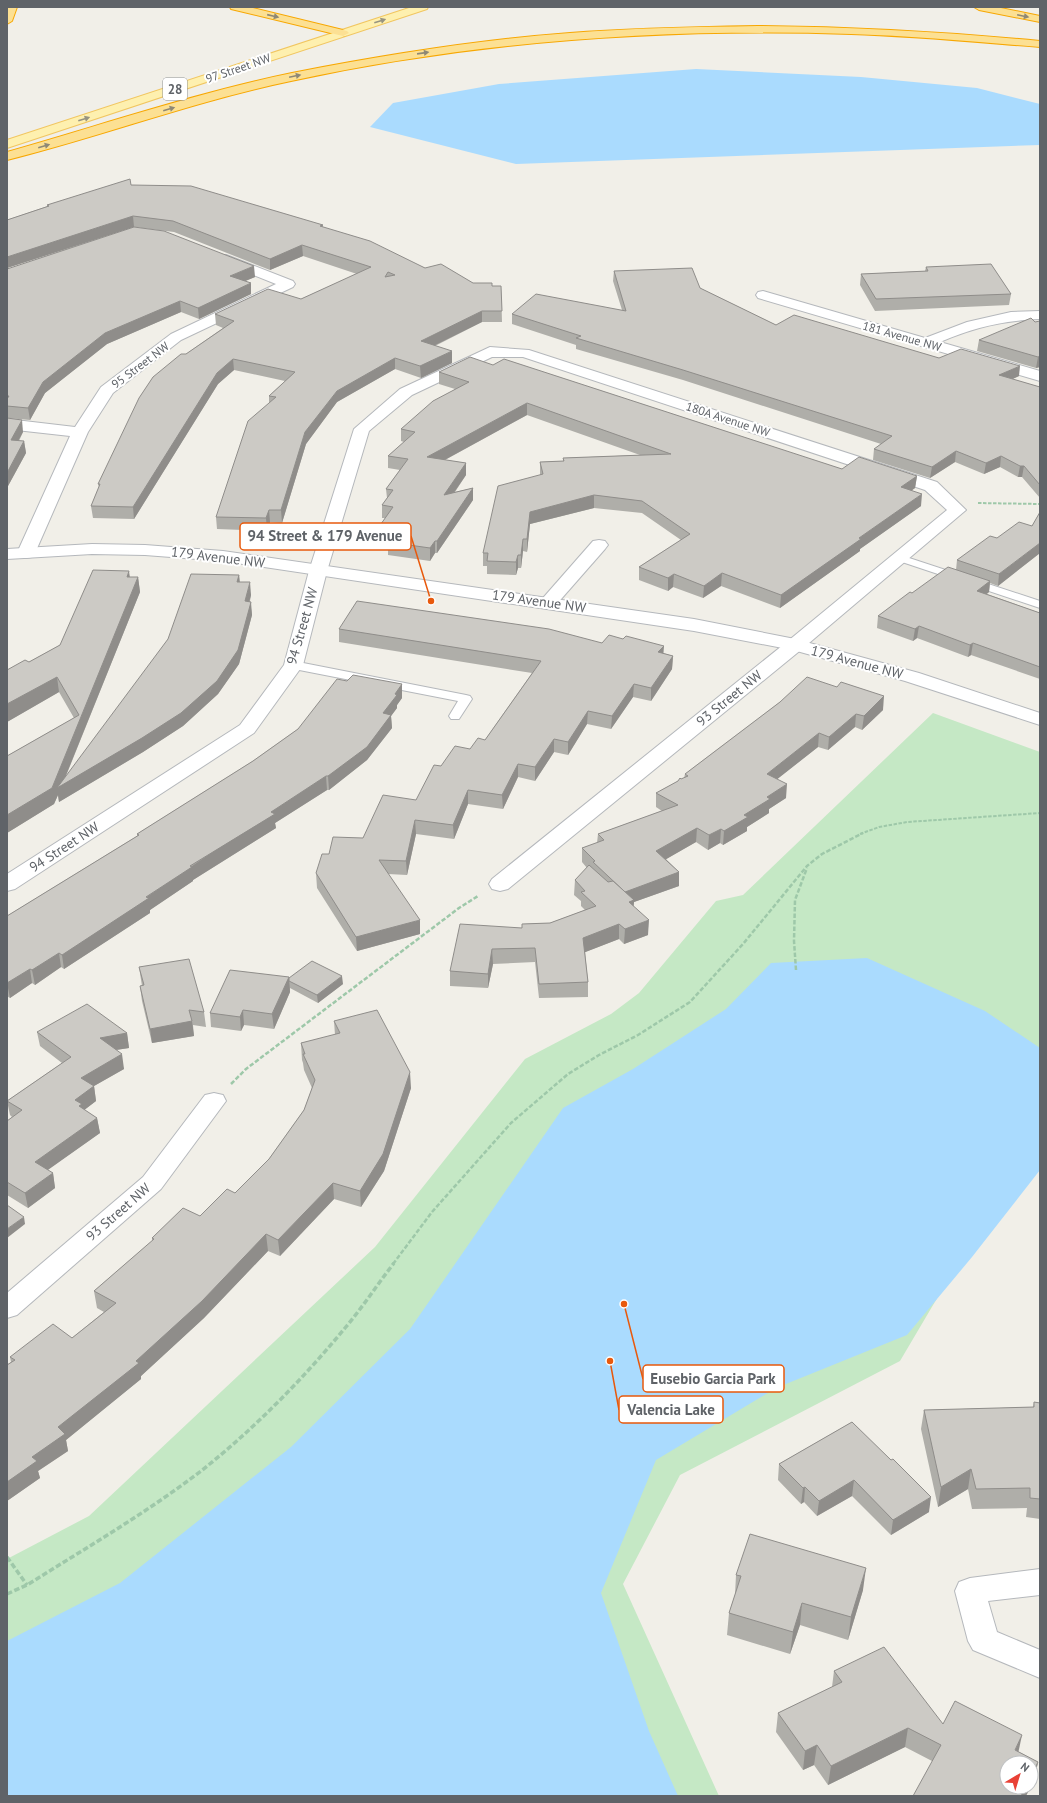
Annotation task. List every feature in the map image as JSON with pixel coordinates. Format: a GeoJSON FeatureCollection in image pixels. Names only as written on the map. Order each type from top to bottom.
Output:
{"type":"FeatureCollection","features":[{"type":"Feature","properties":{"kind":"highway"},"geometry":{"type":"LineString","coordinates":[[7,21],[12,7]]}},
{"type":"Feature","properties":{"kind":"highway"},"geometry":{"type":"LineString","coordinates":[[235,7],[343,33]]}},
{"type":"Feature","properties":{"kind":"highway"},"geometry":{"type":"LineString","coordinates":[[979,7],[1040,19]]}},
{"type":"Feature","properties":{"kind":"highway"},"geometry":{"type":"LineString","coordinates":[[7,156],[221,95],[290,77],[414,54],[555,37],[711,30],[820,30],[908,34],[1040,44]]}},
{"type":"Feature","properties":{"kind":"main road","name":"97 Street NW"},"geometry":{"type":"LineString","coordinates":[[163,80],[394,7]]}},
{"type":"Feature","properties":{"kind":"main road","name":"97 Street NW"},"geometry":{"type":"LineString","coordinates":[[7,144],[423,7]]}},
{"type":"Feature","properties":{"kind":"street","name":"95 Street NW"},"geometry":{"type":"LineString","coordinates":[[26,552],[80,432],[107,390],[176,337],[288,284],[210,253]]}},
{"type":"Feature","properties":{"kind":"street","name":"181 Avenue NW"},"geometry":{"type":"LineString","coordinates":[[763,295],[1040,376]]}},
{"type":"Feature","properties":{"kind":"street"},"geometry":{"type":"LineString","coordinates":[[925,343],[968,326],[1011,316],[1040,315]]}},
{"type":"Feature","properties":{"kind":"street","name":"180A Avenue NW"},"geometry":{"type":"LineString","coordinates":[[490,352],[524,353],[847,457],[931,486],[952,506]]}},
{"type":"Feature","properties":{"kind":"street","name":"94 Street NW"},"geometry":{"type":"LineString","coordinates":[[7,884],[247,729],[293,665],[318,571],[362,429],[406,392],[490,352]]}},
{"type":"Feature","properties":{"kind":"street"},"geometry":{"type":"LineString","coordinates":[[7,424],[80,432]]}},
{"type":"Feature","properties":{"kind":"street","name":"93 Street NW"},"geometry":{"type":"LineString","coordinates":[[500,884],[900,558],[952,506]]}},
{"type":"Feature","properties":{"kind":"street"},"geometry":{"type":"LineString","coordinates":[[549,602],[599,545]]}},
{"type":"Feature","properties":{"kind":"street","name":"179 Avenue NW"},"geometry":{"type":"LineString","coordinates":[[26,552],[92,549],[145,550],[223,556],[318,571],[549,602],[694,624],[795,645],[912,677],[1040,720]]}},
{"type":"Feature","properties":{"kind":"street"},"geometry":{"type":"LineString","coordinates":[[7,554],[26,552]]}},
{"type":"Feature","properties":{"kind":"street","name":"93 Street NW"},"geometry":{"type":"LineString","coordinates":[[7,1308],[152,1182],[214,1102]]}},
{"type":"Feature","properties":{"kind":"street"},"geometry":{"type":"LineString","coordinates":[[1040,1582],[970,1592],[984,1641],[1040,1664]]}},
{"type":"Feature","properties":{"kind":"lane"},"geometry":{"type":"LineString","coordinates":[[900,558],[1040,605]]}},
{"type":"Feature","properties":{"kind":"lane"},"geometry":{"type":"LineString","coordinates":[[293,665],[466,698],[455,716]]}},
{"type":"Feature","properties":{"kind":"path"},"geometry":{"type":"LineString","coordinates":[[952,506],[1040,504]]}},
{"type":"Feature","properties":{"kind":"path"},"geometry":{"type":"LineString","coordinates":[[7,1594],[27,1585],[152,1507],[202,1470],[247,1432],[285,1396],[345,1328],[432,1212],[512,1123],[568,1074],[599,1055],[638,1035],[690,1002],[743,944],[807,866],[838,845],[879,827],[907,822],[1040,813]]}},
{"type":"Feature","properties":{"kind":"path"},"geometry":{"type":"LineString","coordinates":[[796,970],[794,941],[795,900],[807,866]]}},
{"type":"Feature","properties":{"kind":"path"},"geometry":{"type":"LineString","coordinates":[[214,1102],[246,1069],[452,912],[500,884]]}},
{"type":"Feature","properties":{"kind":"path"},"geometry":{"type":"LineString","coordinates":[[7,1557],[27,1585]]}},
{"type":"Feature","properties":{"kind":"green space"},"geometry":{"type":"Polygon","coordinates":[[[933,713],[1040,752],[1040,1124],[900,1361],[680,1475],[623,1584],[719,1796],[7,1796],[7,1559],[89,1516],[375,1247],[525,1059],[611,1014],[639,993],[716,901],[743,895],[933,713]]]}},
{"type":"Feature","properties":{"kind":"water"},"geometry":{"type":"Polygon","coordinates":[[[696,69],[861,77],[977,88],[1040,104],[1040,145],[516,164],[370,127],[393,103],[499,84],[696,69]]]}},
{"type":"Feature","properties":{"kind":"water"},"geometry":{"type":"Polygon","coordinates":[[[867,958],[985,1011],[1040,1048],[1040,1170],[972,1257],[907,1335],[776,1388],[656,1460],[601,1593],[649,1731],[678,1796],[7,1796],[7,1641],[120,1583],[291,1447],[410,1329],[563,1108],[633,1069],[726,1009],[771,963],[867,958]]]}},
{"type":"Feature","properties":{"kind":"building"},"geometry":{"type":"Polygon","coordinates":[[[130,179],[131,185],[191,186],[323,225],[320,226],[370,241],[425,268],[441,264],[473,283],[492,283],[492,286],[501,286],[502,311],[482,311],[421,341],[452,351],[420,366],[395,358],[337,391],[305,432],[281,510],[269,510],[266,518],[216,517],[248,421],[276,397],[269,396],[295,372],[233,359],[217,373],[133,507],[91,506],[100,484],[98,484],[139,398],[153,377],[181,354],[186,354],[234,321],[215,314],[268,289],[301,299],[371,267],[302,245],[270,259],[173,221],[133,216],[7,257],[7,220],[49,206],[47,205],[130,179]],[[388,272],[385,277],[395,275],[388,272]]]}},
{"type":"Feature","properties":{"kind":"building"},"geometry":{"type":"Polygon","coordinates":[[[134,227],[164,231],[254,266],[230,276],[251,283],[198,308],[180,301],[105,333],[43,382],[28,408],[7,406],[7,399],[9,396],[7,396],[7,269],[134,227]]]}},
{"type":"Feature","properties":{"kind":"building"},"geometry":{"type":"Polygon","coordinates":[[[991,264],[1011,294],[876,299],[861,274],[928,271],[926,267],[991,264]]]}},
{"type":"Feature","properties":{"kind":"building"},"geometry":{"type":"Polygon","coordinates":[[[692,268],[700,288],[776,325],[794,315],[939,358],[961,349],[1020,366],[999,375],[1040,387],[1040,485],[1024,466],[1020,466],[1001,456],[986,463],[956,451],[932,467],[874,449],[892,436],[576,338],[581,336],[512,314],[536,294],[626,311],[614,271],[692,268]]]}},
{"type":"Feature","properties":{"kind":"building"},"geometry":{"type":"Polygon","coordinates":[[[1031,318],[1035,322],[1040,321],[1040,356],[1038,357],[979,340],[1031,318]]]}},
{"type":"Feature","properties":{"kind":"building"},"geometry":{"type":"Polygon","coordinates":[[[470,357],[493,365],[504,359],[842,469],[859,457],[917,476],[901,487],[922,494],[781,595],[722,573],[704,586],[674,574],[668,578],[639,567],[690,534],[642,501],[594,495],[530,512],[527,539],[523,539],[521,555],[518,555],[516,562],[487,561],[488,553],[483,553],[498,486],[543,474],[540,462],[564,461],[563,458],[671,454],[527,403],[427,457],[466,463],[444,495],[473,488],[437,541],[435,541],[430,548],[388,542],[394,533],[376,531],[393,507],[382,505],[393,490],[386,489],[408,459],[388,456],[415,432],[401,429],[433,401],[469,382],[439,372],[470,357]]]}},
{"type":"Feature","properties":{"kind":"building"},"geometry":{"type":"Polygon","coordinates":[[[7,418],[22,420],[11,440],[24,441],[7,473],[7,418]]]}},
{"type":"Feature","properties":{"kind":"building"},"geometry":{"type":"Polygon","coordinates":[[[1040,512],[1040,543],[999,574],[957,560],[990,536],[997,538],[1019,522],[1032,526],[1040,512]]]}},
{"type":"Feature","properties":{"kind":"building"},"geometry":{"type":"Polygon","coordinates":[[[948,567],[990,581],[977,591],[1040,613],[1040,667],[973,643],[970,645],[919,626],[915,629],[878,616],[910,592],[912,593],[948,567]]]}},
{"type":"Feature","properties":{"kind":"building"},"geometry":{"type":"Polygon","coordinates":[[[93,570],[129,571],[127,577],[138,577],[52,788],[7,815],[7,756],[79,715],[57,677],[7,704],[7,670],[25,660],[29,662],[60,645],[93,570]]]}},
{"type":"Feature","properties":{"kind":"building"},"geometry":{"type":"Polygon","coordinates":[[[191,574],[239,575],[237,582],[250,582],[245,601],[251,602],[238,650],[217,681],[181,713],[142,738],[57,788],[168,639],[191,574]]]}},
{"type":"Feature","properties":{"kind":"building"},"geometry":{"type":"Polygon","coordinates":[[[357,601],[549,629],[602,643],[609,635],[623,639],[626,636],[664,646],[658,652],[673,656],[651,688],[634,684],[612,716],[588,711],[568,742],[554,739],[535,767],[518,764],[502,795],[468,790],[453,825],[415,820],[406,861],[379,860],[420,920],[356,937],[316,873],[322,854],[329,854],[333,837],[363,838],[383,795],[416,800],[434,765],[441,766],[455,746],[470,749],[478,738],[485,740],[541,661],[339,629],[357,601]]]}},
{"type":"Feature","properties":{"kind":"building"},"geometry":{"type":"Polygon","coordinates":[[[353,675],[402,684],[395,694],[397,695],[383,713],[391,715],[367,747],[328,776],[271,812],[275,814],[190,866],[192,867],[146,897],[149,898],[62,955],[59,953],[32,970],[30,969],[7,983],[7,916],[139,835],[137,834],[253,761],[298,729],[337,679],[347,681],[353,675]]]}},
{"type":"Feature","properties":{"kind":"building"},"geometry":{"type":"Polygon","coordinates":[[[807,677],[837,687],[841,682],[884,696],[864,716],[856,714],[829,737],[819,733],[767,774],[787,784],[767,797],[770,799],[744,815],[748,817],[724,831],[721,829],[709,835],[697,828],[656,851],[679,872],[625,892],[593,862],[595,861],[582,848],[604,840],[598,834],[678,805],[656,793],[678,781],[680,778],[681,779],[688,776],[685,774],[780,702],[807,677]]]}},
{"type":"Feature","properties":{"kind":"building"},"geometry":{"type":"Polygon","coordinates":[[[589,865],[608,882],[613,881],[634,900],[629,902],[649,920],[625,929],[619,924],[583,938],[588,982],[539,984],[535,948],[492,949],[488,974],[450,971],[460,924],[522,928],[522,924],[550,923],[596,906],[581,892],[585,891],[575,880],[589,865]]]}},
{"type":"Feature","properties":{"kind":"building"},"geometry":{"type":"Polygon","coordinates":[[[189,959],[204,1012],[189,1010],[192,1021],[150,1029],[140,986],[144,985],[139,967],[189,959]]]}},
{"type":"Feature","properties":{"kind":"building"},"geometry":{"type":"Polygon","coordinates":[[[312,961],[342,976],[317,995],[289,981],[289,978],[312,961]]]}},
{"type":"Feature","properties":{"kind":"building"},"geometry":{"type":"Polygon","coordinates":[[[230,970],[289,977],[272,1014],[243,1010],[240,1017],[210,1013],[230,970]]]}},
{"type":"Feature","properties":{"kind":"building"},"geometry":{"type":"Polygon","coordinates":[[[87,1004],[127,1033],[100,1038],[122,1054],[81,1078],[94,1086],[75,1100],[82,1104],[79,1106],[97,1118],[35,1162],[53,1173],[25,1193],[7,1182],[7,1121],[22,1110],[7,1101],[71,1057],[37,1032],[87,1004]]]}},
{"type":"Feature","properties":{"kind":"building"},"geometry":{"type":"Polygon","coordinates":[[[377,1010],[410,1072],[383,1154],[360,1191],[333,1183],[278,1240],[266,1234],[202,1301],[136,1361],[139,1363],[58,1427],[65,1434],[32,1457],[37,1461],[7,1482],[7,1365],[15,1360],[10,1357],[53,1324],[72,1338],[116,1303],[94,1291],[154,1239],[152,1238],[183,1208],[200,1216],[227,1189],[235,1193],[269,1159],[304,1110],[315,1080],[303,1054],[305,1054],[301,1043],[340,1033],[334,1021],[377,1010]]]}},
{"type":"Feature","properties":{"kind":"building"},"geometry":{"type":"Polygon","coordinates":[[[7,1205],[24,1217],[7,1229],[7,1205]]]}},
{"type":"Feature","properties":{"kind":"building"},"geometry":{"type":"Polygon","coordinates":[[[1034,1402],[1040,1403],[1040,1499],[1030,1498],[1030,1488],[976,1489],[971,1469],[941,1487],[924,1410],[1034,1407],[1034,1402]]]}},
{"type":"Feature","properties":{"kind":"building"},"geometry":{"type":"Polygon","coordinates":[[[852,1422],[891,1460],[893,1459],[931,1497],[893,1520],[854,1480],[819,1501],[805,1487],[803,1488],[779,1464],[852,1422]]]}},
{"type":"Feature","properties":{"kind":"building"},"geometry":{"type":"Polygon","coordinates":[[[750,1534],[866,1568],[851,1617],[802,1603],[793,1632],[729,1613],[741,1576],[736,1575],[750,1534]]]}},
{"type":"Feature","properties":{"kind":"building"},"geometry":{"type":"Polygon","coordinates":[[[884,1647],[943,1724],[955,1701],[1022,1735],[1015,1750],[1025,1755],[999,1755],[999,1795],[1021,1796],[913,1796],[941,1745],[908,1728],[831,1766],[817,1745],[805,1751],[778,1713],[842,1682],[834,1671],[884,1647]]]}},
{"type":"Feature","properties":{"kind":"place","name":"94 Street & 179 Avenue"},"geometry":{"type":"Point","coordinates":[431,601]}},
{"type":"Feature","properties":{"kind":"place","name":"Eusebio Garcia Park"},"geometry":{"type":"Point","coordinates":[624,1304]}},
{"type":"Feature","properties":{"kind":"place","name":"Valencia Lake"},"geometry":{"type":"Point","coordinates":[610,1361]}}]}
